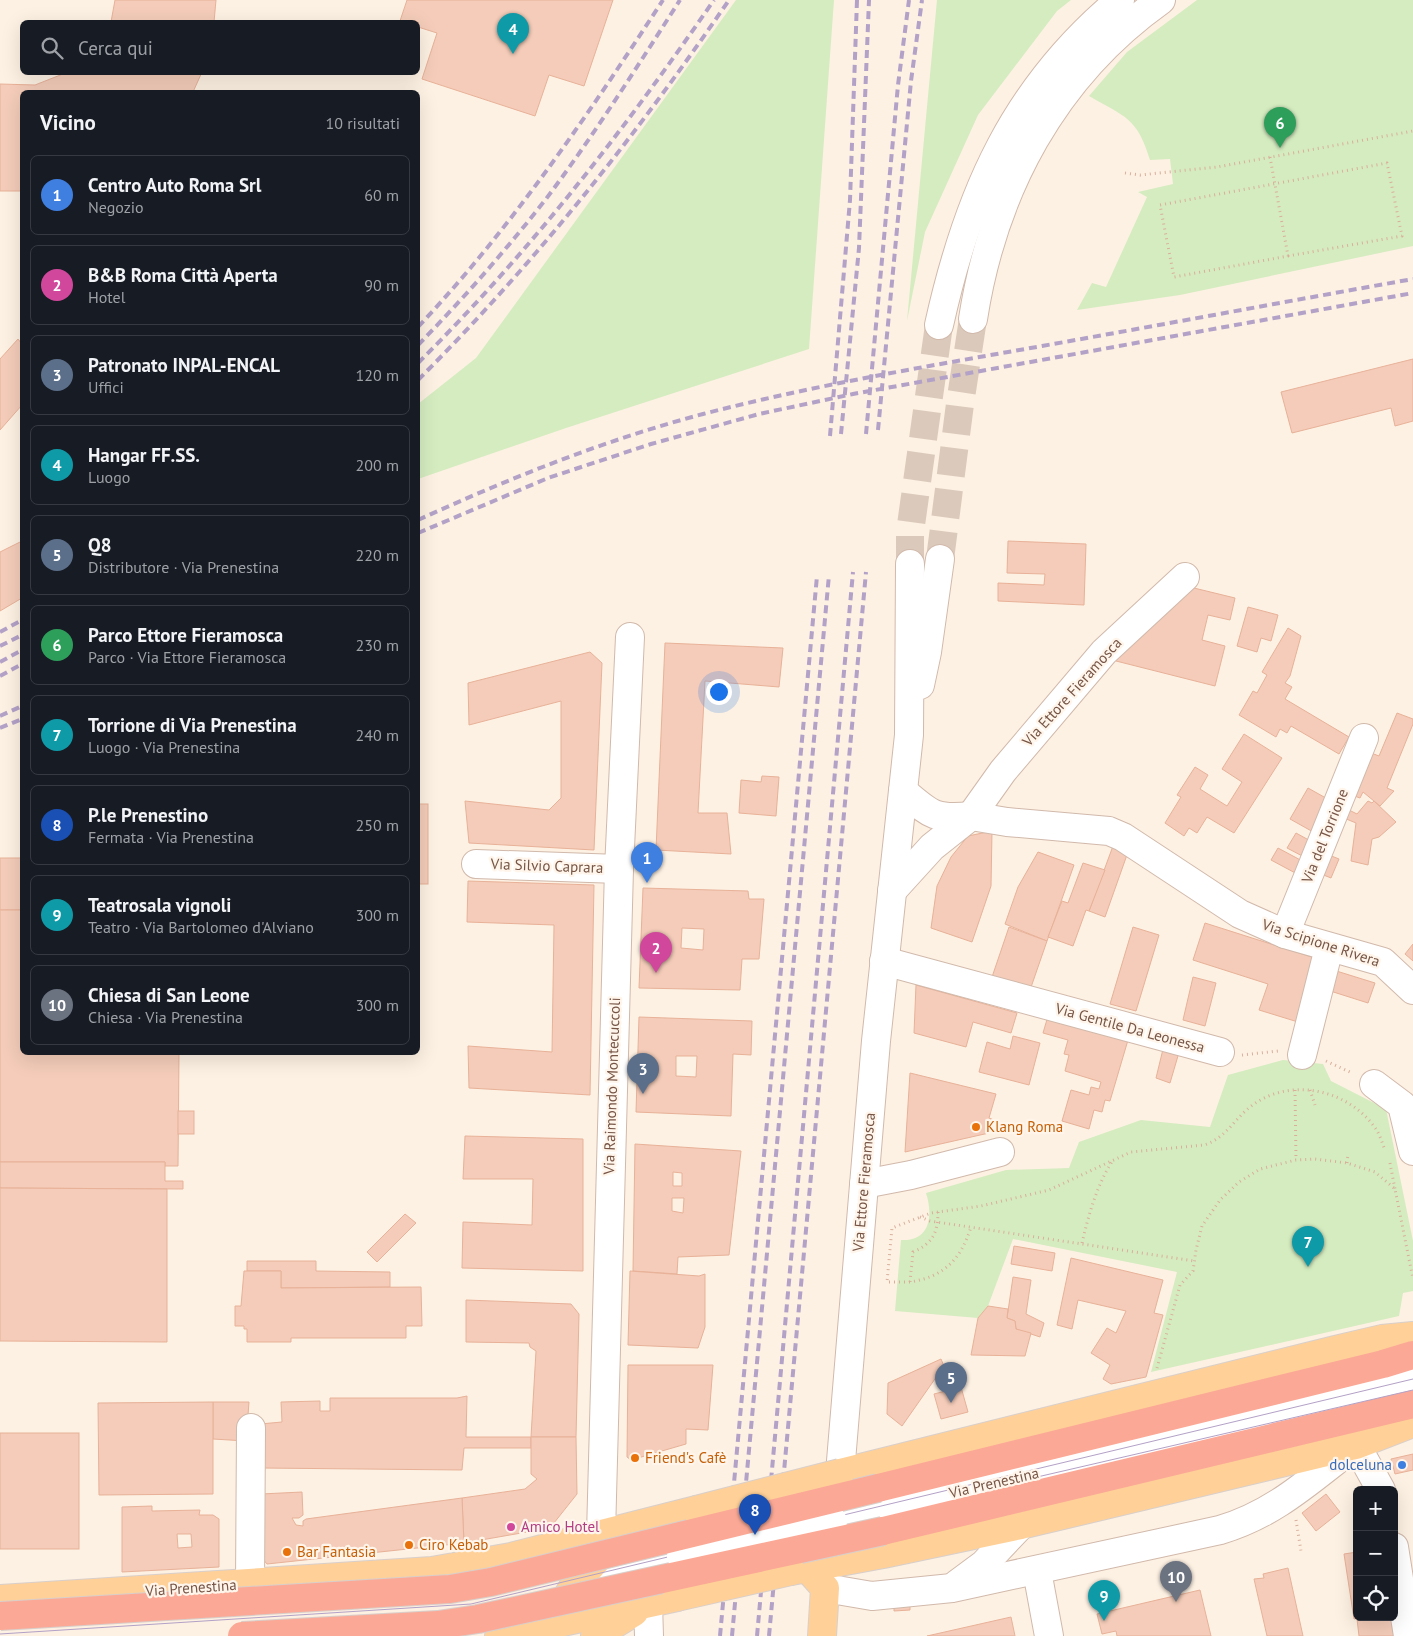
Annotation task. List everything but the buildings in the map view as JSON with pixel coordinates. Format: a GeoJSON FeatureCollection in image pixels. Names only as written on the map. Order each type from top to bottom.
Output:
{"type":"FeatureCollection","features":[{"type":"Feature","properties":{"kind":"highway"},"geometry":{"type":"LineString","coordinates":[[0,1616],[412,1592],[491,1582],[1383,1364],[1413,1355]]}},
{"type":"Feature","properties":{"kind":"highway"},"geometry":{"type":"LineString","coordinates":[[242,1636],[438,1624],[500,1615],[883,1531],[1406,1412]]}},
{"type":"Feature","properties":{"kind":"main road"},"geometry":{"type":"LineString","coordinates":[[548,1630],[575,1584],[628,1528],[840,1473],[1335,1350],[1382,1339],[1413,1336]]}},
{"type":"Feature","properties":{"kind":"main road"},"geometry":{"type":"LineString","coordinates":[[499,1636],[548,1630],[648,1603],[799,1569],[1021,1525],[1356,1445],[1406,1412]]}},
{"type":"Feature","properties":{"kind":"main road","name":"Via Prenestina"},"geometry":{"type":"LineString","coordinates":[[0,1599],[383,1575],[606,1552]]}},
{"type":"Feature","properties":{"kind":"main road"},"geometry":{"type":"LineString","coordinates":[[799,1569],[825,1588],[822,1636]]}},
{"type":"Feature","properties":{"kind":"main road"},"geometry":{"type":"LineString","coordinates":[[595,1636],[648,1603]]}},
{"type":"Feature","properties":{"kind":"street"},"geometry":{"type":"LineString","coordinates":[[939,325],[964,228],[1001,143],[1029,98],[1052,67],[1102,15],[1120,0]]}},
{"type":"Feature","properties":{"kind":"street"},"geometry":{"type":"LineString","coordinates":[[973,319],[990,242],[1015,174],[1028,148],[1058,101],[1100,53],[1128,26],[1160,0]]}},
{"type":"Feature","properties":{"kind":"street","name":"Via Ettore Fieramosca"},"geometry":{"type":"LineString","coordinates":[[909,735],[927,652],[940,559]]}},
{"type":"Feature","properties":{"kind":"street","name":"Via Ettore Fieramosca"},"geometry":{"type":"LineString","coordinates":[[840,1473],[884,961],[909,735],[910,564]]}},
{"type":"Feature","properties":{"kind":"street","name":"Via Ettore Fieramosca"},"geometry":{"type":"LineString","coordinates":[[892,891],[928,851],[971,816],[1003,771],[1104,652],[1185,578]]}},
{"type":"Feature","properties":{"kind":"street","name":"Via Raimondo Montecuccoli"},"geometry":{"type":"LineString","coordinates":[[606,1552],[619,869],[630,637]]}},
{"type":"Feature","properties":{"kind":"street","name":"Via del Torrione"},"geometry":{"type":"LineString","coordinates":[[1285,934],[1364,738]]}},
{"type":"Feature","properties":{"kind":"street"},"geometry":{"type":"LineString","coordinates":[[903,790],[926,810],[938,816],[971,816]]}},
{"type":"Feature","properties":{"kind":"street","name":"Via Scipione Rivera"},"geometry":{"type":"LineString","coordinates":[[971,816],[1007,822],[1094,829],[1123,837],[1240,914],[1285,934],[1384,962],[1413,990]]}},
{"type":"Feature","properties":{"kind":"street","name":"Via Silvio Caprara"},"geometry":{"type":"LineString","coordinates":[[476,864],[619,869]]}},
{"type":"Feature","properties":{"kind":"street"},"geometry":{"type":"LineString","coordinates":[[1302,1055],[1329,948]]}},
{"type":"Feature","properties":{"kind":"street","name":"Via Gentile Da Leonessa"},"geometry":{"type":"LineString","coordinates":[[884,961],[1220,1052]]}},
{"type":"Feature","properties":{"kind":"street"},"geometry":{"type":"LineString","coordinates":[[1374,1084],[1402,1104],[1401,1155]]}},
{"type":"Feature","properties":{"kind":"street"},"geometry":{"type":"LineString","coordinates":[[864,1184],[911,1175],[1000,1152]]}},
{"type":"Feature","properties":{"kind":"street","name":"Via Prenestina"},"geometry":{"type":"LineString","coordinates":[[606,1552],[681,1556],[1413,1383]]}},
{"type":"Feature","properties":{"kind":"street"},"geometry":{"type":"LineString","coordinates":[[250,1584],[251,1428]]}},
{"type":"Feature","properties":{"kind":"street"},"geometry":{"type":"LineString","coordinates":[[825,1588],[872,1596],[952,1588],[1220,1530],[1246,1521],[1280,1504],[1356,1445],[1379,1486]]}},
{"type":"Feature","properties":{"kind":"street"},"geometry":{"type":"LineString","coordinates":[[840,1473],[861,1505],[869,1512]]}},
{"type":"Feature","properties":{"kind":"street"},"geometry":{"type":"LineString","coordinates":[[952,1588],[984,1564],[1021,1525]]}},
{"type":"Feature","properties":{"kind":"street"},"geometry":{"type":"LineString","coordinates":[[606,1552],[624,1593],[648,1603],[649,1636]]}},
{"type":"Feature","properties":{"kind":"street"},"geometry":{"type":"LineString","coordinates":[[1037,1571],[1049,1636]]}},
{"type":"Feature","properties":{"kind":"street"},"geometry":{"type":"LineString","coordinates":[[1398,1572],[1408,1636]]}},
{"type":"Feature","properties":{"kind":"path"},"geometry":{"type":"LineString","coordinates":[[1125,173],[1140,174],[1217,167],[1413,131]]}},
{"type":"Feature","properties":{"kind":"path"},"geometry":{"type":"LineString","coordinates":[[1270,156],[1288,256]]}},
{"type":"Feature","properties":{"kind":"path"},"geometry":{"type":"LineString","coordinates":[[1387,163],[1402,236],[1288,256],[1174,277],[1160,205],[1387,163]]}},
{"type":"Feature","properties":{"kind":"path","name":"Via Gentile Da Leonessa"},"geometry":{"type":"LineString","coordinates":[[1220,1052],[1244,1055],[1280,1051],[1302,1055],[1324,1060],[1374,1084]]}},
{"type":"Feature","properties":{"kind":"path"},"geometry":{"type":"LineString","coordinates":[[1295,1090],[1296,1160]]}},
{"type":"Feature","properties":{"kind":"path"},"geometry":{"type":"LineString","coordinates":[[1310,1090],[1315,1105]]}},
{"type":"Feature","properties":{"kind":"path"},"geometry":{"type":"LineString","coordinates":[[971,1227],[959,1253],[943,1272],[927,1280],[887,1282],[892,1228],[919,1216],[981,1206],[1048,1190],[1132,1152],[1204,1145],[1215,1142],[1260,1100],[1282,1092],[1310,1090],[1331,1094],[1354,1106],[1376,1129],[1386,1152]]}},
{"type":"Feature","properties":{"kind":"path"},"geometry":{"type":"LineString","coordinates":[[1347,1164],[1348,1154]]}},
{"type":"Feature","properties":{"kind":"path"},"geometry":{"type":"LineString","coordinates":[[1401,1155],[1395,1189],[1413,1279]]}},
{"type":"Feature","properties":{"kind":"path"},"geometry":{"type":"LineString","coordinates":[[1082,1243],[1100,1182],[1113,1159]]}},
{"type":"Feature","properties":{"kind":"path"},"geometry":{"type":"LineString","coordinates":[[1156,1371],[1180,1285],[1194,1271],[1194,1261],[1202,1226],[1220,1200],[1239,1182],[1260,1170],[1296,1160],[1315,1159],[1347,1164],[1374,1172],[1395,1189]]}},
{"type":"Feature","properties":{"kind":"path"},"geometry":{"type":"LineString","coordinates":[[910,1282],[913,1252],[923,1248],[933,1239],[938,1222],[938,1212]]}},
{"type":"Feature","properties":{"kind":"path"},"geometry":{"type":"LineString","coordinates":[[919,1216],[938,1222],[1194,1261]]}},
{"type":"Feature","properties":{"kind":"path"},"geometry":{"type":"LineString","coordinates":[[1296,1519],[1301,1551]]}},
{"type":"Feature","properties":{"kind":"green space"},"geometry":{"type":"Polygon","coordinates":[[[736,0],[834,0],[809,349],[566,428],[420,478],[420,402],[476,358],[736,0]]]}},
{"type":"Feature","properties":{"kind":"green space"},"geometry":{"type":"Polygon","coordinates":[[[937,0],[1071,0],[1057,11],[978,115],[925,232],[907,321],[937,0]]]}},
{"type":"Feature","properties":{"kind":"green space"},"geometry":{"type":"Polygon","coordinates":[[[1197,0],[1413,0],[1413,246],[1180,295],[1077,310],[1092,283],[1106,287],[1147,197],[1138,192],[1173,184],[1170,159],[1150,160],[1140,135],[1134,126],[1121,114],[1089,96],[1127,52],[1197,0]]]}},
{"type":"Feature","properties":{"kind":"green space"},"geometry":{"type":"Polygon","coordinates":[[[1283,1060],[1323,1064],[1331,1081],[1386,1109],[1413,1241],[1413,1291],[1403,1293],[1399,1316],[1151,1372],[1177,1272],[1013,1239],[988,1306],[978,1318],[895,1311],[901,1240],[911,1239],[924,1232],[929,1218],[926,1193],[1006,1170],[1069,1168],[1079,1142],[1141,1120],[1210,1127],[1228,1075],[1283,1060]]]}},
{"type":"Feature","properties":{"kind":"tunnel"},"geometry":{"type":"LineString","coordinates":[[940,559],[973,319]]}},
{"type":"Feature","properties":{"kind":"tunnel"},"geometry":{"type":"LineString","coordinates":[[910,564],[910,532],[939,325]]}},
{"type":"Feature","properties":{"kind":"tram line"},"geometry":{"type":"LineString","coordinates":[[0,1634],[471,1604],[1413,1379]]}},
{"type":"Feature","properties":{"kind":"tram line"},"geometry":{"type":"LineString","coordinates":[[994,1487],[1413,1390]]}},
{"type":"Feature","properties":{"kind":"railway"},"geometry":{"type":"LineString","coordinates":[[420,325],[485,250],[548,169],[663,0]]}},
{"type":"Feature","properties":{"kind":"railway"},"geometry":{"type":"LineString","coordinates":[[420,343],[484,274],[546,199],[598,126],[680,0]]}},
{"type":"Feature","properties":{"kind":"railway"},"geometry":{"type":"LineString","coordinates":[[420,361],[499,278],[574,189],[646,96],[714,0]]}},
{"type":"Feature","properties":{"kind":"railway"},"geometry":{"type":"LineString","coordinates":[[420,378],[502,291],[582,198],[694,51],[729,0]]}},
{"type":"Feature","properties":{"kind":"railway"},"geometry":{"type":"LineString","coordinates":[[830,436],[850,200],[857,0]]}},
{"type":"Feature","properties":{"kind":"railway"},"geometry":{"type":"LineString","coordinates":[[841,434],[859,248],[869,0]]}},
{"type":"Feature","properties":{"kind":"railway"},"geometry":{"type":"LineString","coordinates":[[866,434],[898,85],[909,0]]}},
{"type":"Feature","properties":{"kind":"railway"},"geometry":{"type":"LineString","coordinates":[[878,430],[911,81],[922,0]]}},
{"type":"Feature","properties":{"kind":"railway"},"geometry":{"type":"LineString","coordinates":[[420,519],[558,461],[666,424],[703,414],[830,385],[1413,279]]}},
{"type":"Feature","properties":{"kind":"railway"},"geometry":{"type":"LineString","coordinates":[[420,532],[548,478],[651,444],[759,414],[853,394],[1413,293]]}},
{"type":"Feature","properties":{"kind":"railway"},"geometry":{"type":"LineString","coordinates":[[757,1636],[853,572]]}},
{"type":"Feature","properties":{"kind":"railway"},"geometry":{"type":"LineString","coordinates":[[769,1636],[866,572]]}},
{"type":"Feature","properties":{"kind":"railway"},"geometry":{"type":"LineString","coordinates":[[732,1636],[829,575]]}},
{"type":"Feature","properties":{"kind":"railway"},"geometry":{"type":"LineString","coordinates":[[720,1636],[817,576]]}},
{"type":"Feature","properties":{"kind":"railway"},"geometry":{"type":"LineString","coordinates":[[0,632],[20,621]]}},
{"type":"Feature","properties":{"kind":"railway"},"geometry":{"type":"LineString","coordinates":[[0,646],[20,636]]}},
{"type":"Feature","properties":{"kind":"railway"},"geometry":{"type":"LineString","coordinates":[[0,662],[20,651]]}},
{"type":"Feature","properties":{"kind":"railway"},"geometry":{"type":"LineString","coordinates":[[0,676],[20,665]]}},
{"type":"Feature","properties":{"kind":"railway"},"geometry":{"type":"LineString","coordinates":[[0,716],[20,707]]}},
{"type":"Feature","properties":{"kind":"railway"},"geometry":{"type":"LineString","coordinates":[[0,728],[20,720]]}},
{"type":"Feature","properties":{"kind":"place","name":"Hangar FF.SS."},"geometry":{"type":"Point","coordinates":[513,54]}},
{"type":"Feature","properties":{"kind":"place","name":"Parco Ettore Fieramosca"},"geometry":{"type":"Point","coordinates":[1280,148]}},
{"type":"Feature","properties":{"kind":"place","name":"Centro Auto Roma Srl"},"geometry":{"type":"Point","coordinates":[647,883]}},
{"type":"Feature","properties":{"kind":"place","name":"B&B Roma Città Aperta"},"geometry":{"type":"Point","coordinates":[656,973]}},
{"type":"Feature","properties":{"kind":"place","name":"Patronato INPAL-ENCAL"},"geometry":{"type":"Point","coordinates":[643,1094]}},
{"type":"Feature","properties":{"kind":"place","name":"Klang Roma"},"geometry":{"type":"Point","coordinates":[976,1127]}},
{"type":"Feature","properties":{"kind":"place","name":"Torrione di Via Prenestina"},"geometry":{"type":"Point","coordinates":[1308,1267]}},
{"type":"Feature","properties":{"kind":"place","name":"Q8"},"geometry":{"type":"Point","coordinates":[951,1403]}},
{"type":"Feature","properties":{"kind":"place","name":"Friend's Cafè"},"geometry":{"type":"Point","coordinates":[635,1458]}},
{"type":"Feature","properties":{"kind":"place","name":"dolceluna"},"geometry":{"type":"Point","coordinates":[1402,1465]}},
{"type":"Feature","properties":{"kind":"place","name":"Amico Hotel"},"geometry":{"type":"Point","coordinates":[511,1527]}},
{"type":"Feature","properties":{"kind":"place","name":"P.le Prenestino"},"geometry":{"type":"Point","coordinates":[755,1535]}},
{"type":"Feature","properties":{"kind":"place","name":"Ciro Kebab"},"geometry":{"type":"Point","coordinates":[409,1545]}},
{"type":"Feature","properties":{"kind":"place","name":"Bar Fantasia"},"geometry":{"type":"Point","coordinates":[287,1552]}},
{"type":"Feature","properties":{"kind":"place","name":"Chiesa di San Leone"},"geometry":{"type":"Point","coordinates":[1176,1602]}},
{"type":"Feature","properties":{"kind":"place","name":"Teatrosala vignoli"},"geometry":{"type":"Point","coordinates":[1104,1621]}}]}
